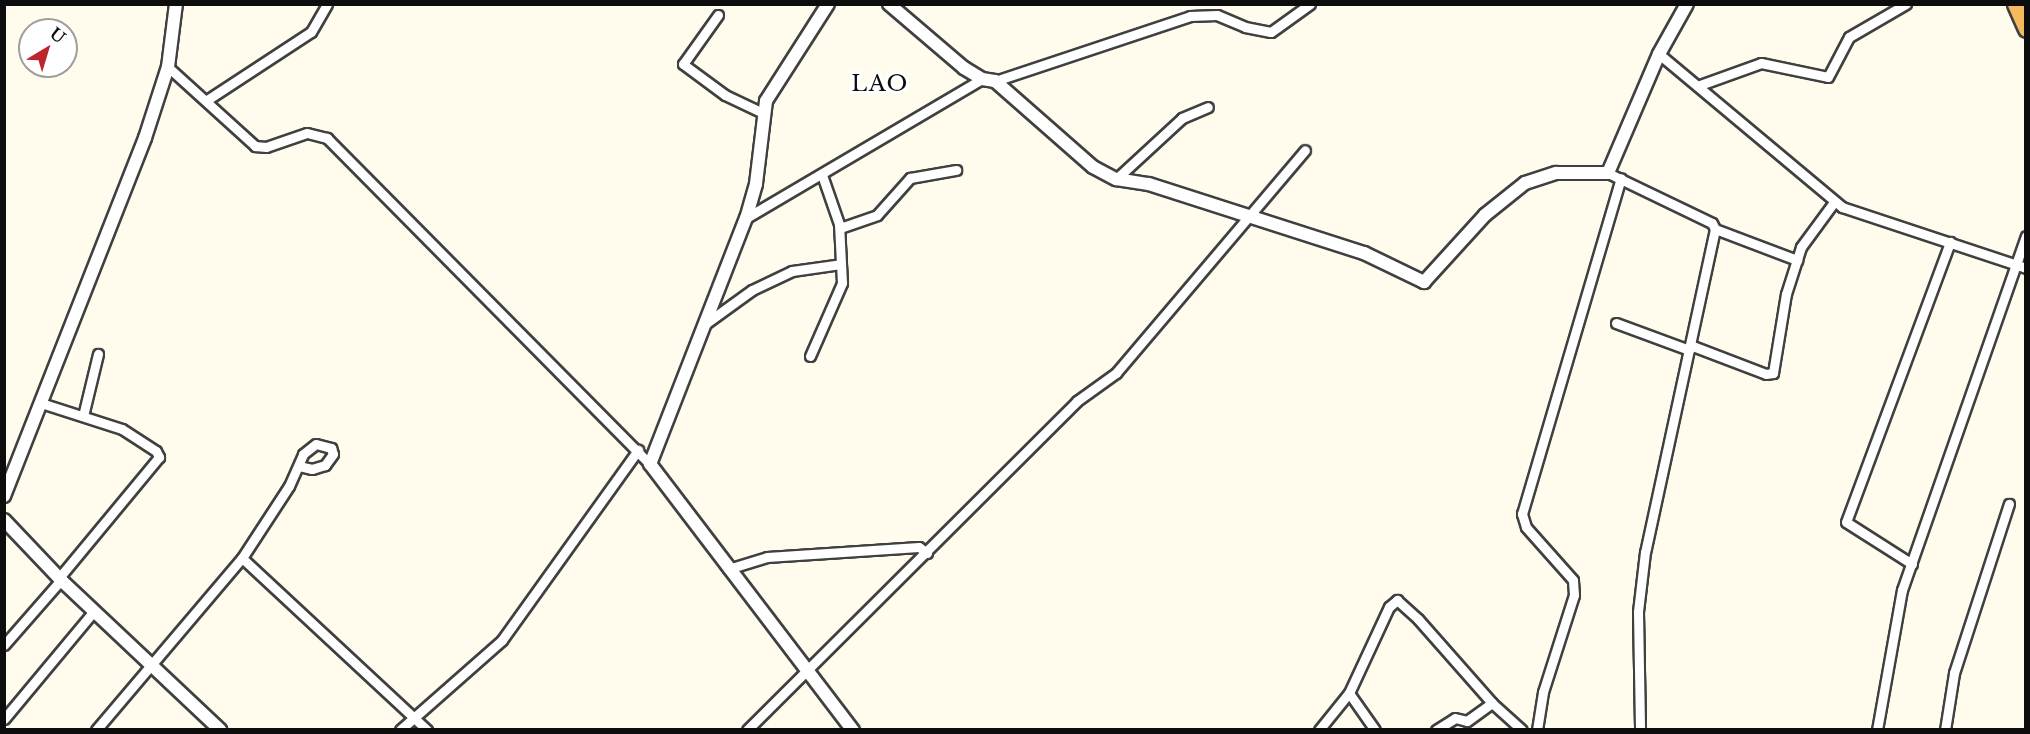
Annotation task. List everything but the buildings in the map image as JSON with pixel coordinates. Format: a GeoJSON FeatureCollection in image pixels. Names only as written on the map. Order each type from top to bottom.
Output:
{"type":"FeatureCollection","features":[{"type":"Feature","properties":{"kind":"highway"},"geometry":{"type":"LineString","coordinates":[[2015,4],[2025,29]]}},
{"type":"Feature","properties":{"kind":"street"},"geometry":{"type":"LineString","coordinates":[[4,496],[145,138],[168,67],[176,4]]}},
{"type":"Feature","properties":{"kind":"street"},"geometry":{"type":"LineString","coordinates":[[207,100],[311,32],[327,4]]}},
{"type":"Feature","properties":{"kind":"street"},"geometry":{"type":"LineString","coordinates":[[650,464],[746,218],[756,184],[763,113],[772,89],[828,4]]}},
{"type":"Feature","properties":{"kind":"street"},"geometry":{"type":"LineString","coordinates":[[746,218],[988,80],[1190,16],[1217,15],[1245,27],[1271,32],[1310,4]]}},
{"type":"Feature","properties":{"kind":"street"},"geometry":{"type":"LineString","coordinates":[[1608,173],[1659,54],[1687,4]]}},
{"type":"Feature","properties":{"kind":"street"},"geometry":{"type":"LineString","coordinates":[[1700,85],[1761,63],[1828,77],[1850,37],[1906,4]]}},
{"type":"Feature","properties":{"kind":"street"},"geometry":{"type":"LineString","coordinates":[[894,6],[1093,167],[1116,178],[1149,184],[1364,253],[1424,282],[1485,215],[1525,183],[1556,173],[1608,173],[1714,228],[1797,260]]}},
{"type":"Feature","properties":{"kind":"street"},"geometry":{"type":"LineString","coordinates":[[718,15],[683,64],[725,94],[763,113]]}},
{"type":"Feature","properties":{"kind":"street"},"geometry":{"type":"LineString","coordinates":[[1659,54],[1700,85],[1834,202],[1848,211],[2025,268]]}},
{"type":"Feature","properties":{"kind":"street"},"geometry":{"type":"LineString","coordinates":[[168,67],[255,146],[266,147],[307,133],[327,138],[638,450],[852,729]]}},
{"type":"Feature","properties":{"kind":"street"},"geometry":{"type":"LineString","coordinates":[[1116,178],[1182,118],[1208,107]]}},
{"type":"Feature","properties":{"kind":"street"},"geometry":{"type":"LineString","coordinates":[[747,729],[807,673],[1077,401],[1116,373],[1305,150]]}},
{"type":"Feature","properties":{"kind":"street"},"geometry":{"type":"LineString","coordinates":[[840,228],[880,213],[910,178],[956,170]]}},
{"type":"Feature","properties":{"kind":"street"},"geometry":{"type":"LineString","coordinates":[[810,356],[838,297],[841,264],[840,228],[822,176]]}},
{"type":"Feature","properties":{"kind":"street"},"geometry":{"type":"LineString","coordinates":[[1537,729],[1573,588],[1567,570],[1526,527],[1522,514],[1621,178]]}},
{"type":"Feature","properties":{"kind":"street"},"geometry":{"type":"LineString","coordinates":[[1616,323],[1766,374],[1773,373],[1786,294],[1803,242],[1834,202]]}},
{"type":"Feature","properties":{"kind":"street"},"geometry":{"type":"LineString","coordinates":[[1640,729],[1638,623],[1645,552],[1714,228]]}},
{"type":"Feature","properties":{"kind":"street"},"geometry":{"type":"LineString","coordinates":[[1877,729],[1898,607],[2025,236]]}},
{"type":"Feature","properties":{"kind":"street"},"geometry":{"type":"LineString","coordinates":[[1912,564],[1846,522],[1950,242]]}},
{"type":"Feature","properties":{"kind":"street"},"geometry":{"type":"LineString","coordinates":[[704,326],[755,288],[792,271],[841,264]]}},
{"type":"Feature","properties":{"kind":"street"},"geometry":{"type":"LineString","coordinates":[[83,416],[98,354]]}},
{"type":"Feature","properties":{"kind":"street"},"geometry":{"type":"LineString","coordinates":[[4,645],[159,457],[130,433],[41,403]]}},
{"type":"Feature","properties":{"kind":"street"},"geometry":{"type":"LineString","coordinates":[[400,729],[502,640],[638,450]]}},
{"type":"Feature","properties":{"kind":"street"},"geometry":{"type":"LineString","coordinates":[[96,729],[242,558],[299,466]]}},
{"type":"Feature","properties":{"kind":"street"},"geometry":{"type":"LineString","coordinates":[[1945,729],[1954,673],[2009,504]]}},
{"type":"Feature","properties":{"kind":"street"},"geometry":{"type":"LineString","coordinates":[[4,520],[60,579],[220,729]]}},
{"type":"Feature","properties":{"kind":"street"},"geometry":{"type":"LineString","coordinates":[[728,569],[767,557],[919,547],[927,553]]}},
{"type":"Feature","properties":{"kind":"street"},"geometry":{"type":"LineString","coordinates":[[242,558],[427,729]]}},
{"type":"Feature","properties":{"kind":"street"},"geometry":{"type":"LineString","coordinates":[[1319,729],[1349,693],[1389,607],[1397,600],[1441,643],[1492,703],[1522,729]]}},
{"type":"Feature","properties":{"kind":"street"},"geometry":{"type":"LineString","coordinates":[[4,718],[94,611]]}},
{"type":"Feature","properties":{"kind":"street"},"geometry":{"type":"LineString","coordinates":[[1349,693],[1375,729]]}},
{"type":"Feature","properties":{"kind":"street"},"geometry":{"type":"LineString","coordinates":[[1436,729],[1455,718],[1467,721],[1492,703]]}},
{"type":"Feature","properties":{"kind":"district","name":"LAO"},"geometry":{"type":"Point","coordinates":[880,84]}}]}
